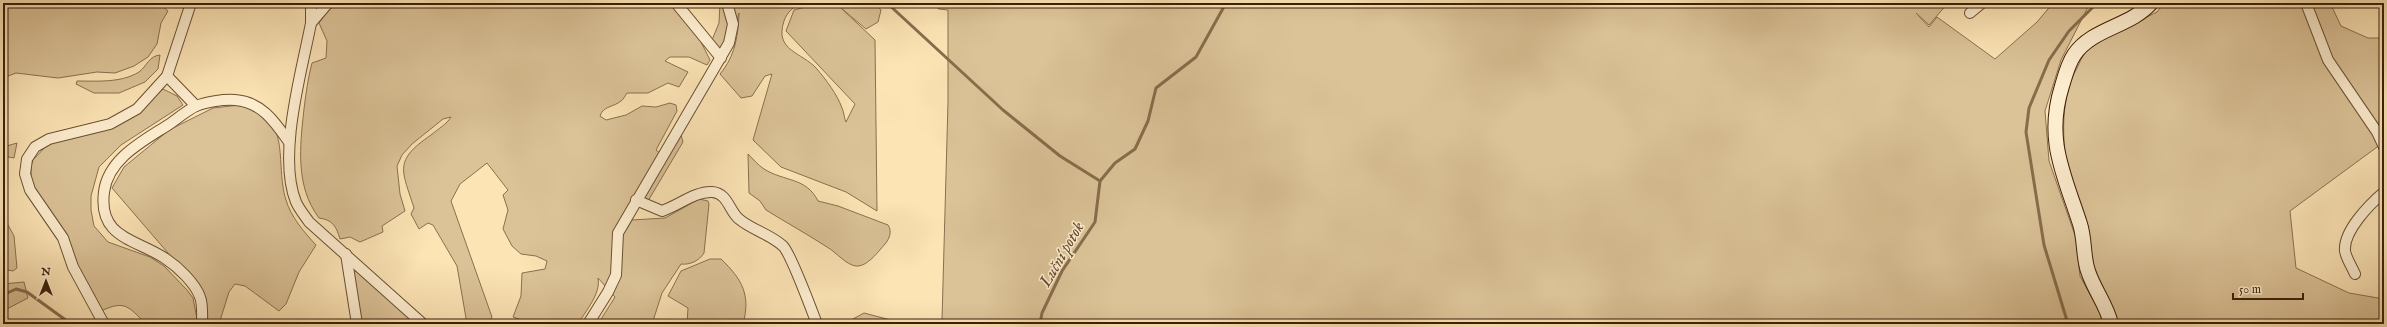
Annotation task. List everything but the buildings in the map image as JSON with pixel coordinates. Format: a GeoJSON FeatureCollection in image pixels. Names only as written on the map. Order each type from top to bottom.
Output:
{"type":"FeatureCollection","features":[{"type":"Feature","properties":{"kind":"street"},"geometry":{"type":"LineString","coordinates":[[104,324],[73,267],[63,238],[30,190],[24,174],[27,159],[35,147],[49,139],[110,124],[137,109],[167,76],[191,3]]}},
{"type":"Feature","properties":{"kind":"street"},"geometry":{"type":"LineString","coordinates":[[311,3],[311,23],[289,142],[290,180],[296,202],[309,222],[422,324]]}},
{"type":"Feature","properties":{"kind":"street"},"geometry":{"type":"LineString","coordinates":[[311,23],[328,3]]}},
{"type":"Feature","properties":{"kind":"street"},"geometry":{"type":"LineString","coordinates":[[676,3],[720,58]]}},
{"type":"Feature","properties":{"kind":"street"},"geometry":{"type":"LineString","coordinates":[[588,324],[608,292],[616,275],[618,233],[636,200],[730,43],[733,24],[727,3]]}},
{"type":"Feature","properties":{"kind":"street"},"geometry":{"type":"LineString","coordinates":[[1970,13],[1982,3]]}},
{"type":"Feature","properties":{"kind":"street"},"geometry":{"type":"LineString","coordinates":[[2111,324],[2109,314],[2088,271],[2084,241],[2059,164],[2056,137],[2057,104],[2067,70],[2078,50],[2094,36],[2124,23],[2151,3]]}},
{"type":"Feature","properties":{"kind":"street"},"geometry":{"type":"LineString","coordinates":[[2306,3],[2328,60],[2377,132],[2384,146]]}},
{"type":"Feature","properties":{"kind":"street"},"geometry":{"type":"LineString","coordinates":[[167,76],[196,106]]}},
{"type":"Feature","properties":{"kind":"street"},"geometry":{"type":"LineString","coordinates":[[202,324],[201,297],[186,278],[166,259],[120,236],[109,223],[104,208],[104,192],[109,175],[130,149],[196,106],[234,100],[249,103],[263,109],[276,122],[289,142]]}},
{"type":"Feature","properties":{"kind":"street"},"geometry":{"type":"LineString","coordinates":[[636,200],[662,211],[681,204],[698,192],[714,192],[725,197],[738,218],[760,230],[784,247],[809,300],[817,324]]}},
{"type":"Feature","properties":{"kind":"street"},"geometry":{"type":"LineString","coordinates":[[2355,274],[2345,251],[2348,238],[2355,223],[2384,192]]}},
{"type":"Feature","properties":{"kind":"street"},"geometry":{"type":"LineString","coordinates":[[346,254],[357,324]]}},
{"type":"Feature","properties":{"kind":"shaded area"},"geometry":{"type":"Polygon","coordinates":[[[3,3],[158,3],[168,11],[161,23],[157,44],[148,57],[134,66],[115,73],[97,72],[58,78],[16,73],[3,78],[3,3]]]}},
{"type":"Feature","properties":{"kind":"shaded area"},"geometry":{"type":"Polygon","coordinates":[[[333,3],[673,3],[698,36],[710,60],[707,65],[689,57],[670,57],[665,61],[688,72],[679,87],[668,83],[648,93],[627,93],[618,103],[606,108],[600,116],[606,120],[626,115],[642,106],[656,107],[670,103],[676,105],[677,111],[656,150],[667,159],[681,135],[683,142],[648,201],[635,197],[620,223],[626,230],[632,220],[665,218],[699,199],[708,201],[709,204],[704,253],[694,262],[681,264],[662,293],[652,324],[598,324],[615,297],[598,278],[595,296],[578,324],[533,324],[513,317],[521,296],[522,273],[545,269],[547,261],[536,256],[521,254],[512,246],[503,229],[508,210],[503,195],[508,190],[487,163],[460,184],[451,201],[492,317],[488,324],[467,324],[457,266],[433,225],[428,223],[419,229],[411,214],[414,208],[404,175],[406,160],[411,152],[445,124],[451,117],[443,119],[412,144],[402,155],[397,166],[400,194],[405,211],[382,226],[383,232],[360,242],[350,237],[340,239],[331,222],[319,218],[311,206],[306,193],[301,165],[301,137],[306,91],[312,63],[326,58],[327,41],[319,23],[333,3]]]}},
{"type":"Feature","properties":{"kind":"shaded area"},"geometry":{"type":"Polygon","coordinates":[[[720,3],[803,3],[794,8],[787,15],[782,31],[783,39],[791,50],[811,63],[824,78],[840,103],[846,122],[855,104],[786,31],[794,10],[821,3],[874,3],[881,10],[878,22],[866,29],[841,8],[875,40],[877,211],[846,192],[781,167],[753,140],[772,74],[765,76],[752,96],[741,98],[720,74],[729,60],[735,46],[739,13],[731,44],[721,49],[712,40],[719,23],[720,3]]]}},
{"type":"Feature","properties":{"kind":"shaded area"},"geometry":{"type":"Polygon","coordinates":[[[930,3],[1948,3],[1929,25],[1916,13],[1929,27],[1937,17],[1995,59],[2037,22],[2053,3],[2088,3],[2089,5],[2061,60],[2045,111],[2049,161],[2076,238],[2080,276],[2101,315],[2102,324],[916,324],[942,320],[948,102],[948,10],[939,9],[930,3]]]}},
{"type":"Feature","properties":{"kind":"shaded area"},"geometry":{"type":"Polygon","coordinates":[[[2164,3],[2327,3],[2332,7],[2341,26],[2368,38],[2384,38],[2384,142],[2290,211],[2296,268],[2349,293],[2384,299],[2384,324],[2114,324],[2092,265],[2072,196],[2066,160],[2064,126],[2067,95],[2077,68],[2088,49],[2111,35],[2157,12],[2164,3]]]}},
{"type":"Feature","properties":{"kind":"shaded area"},"geometry":{"type":"Polygon","coordinates":[[[160,55],[158,69],[145,82],[119,93],[94,93],[76,84],[77,81],[109,81],[132,76],[142,70],[153,57],[160,55]]]}},
{"type":"Feature","properties":{"kind":"shaded area"},"geometry":{"type":"Polygon","coordinates":[[[163,89],[177,96],[183,105],[121,145],[99,167],[91,196],[91,210],[94,226],[108,242],[150,257],[164,266],[187,290],[193,298],[198,324],[183,324],[176,320],[146,324],[130,309],[121,306],[116,306],[101,311],[31,181],[31,166],[33,160],[48,144],[112,127],[130,119],[163,89]]]}},
{"type":"Feature","properties":{"kind":"shaded area"},"geometry":{"type":"Polygon","coordinates":[[[240,105],[257,110],[268,119],[275,129],[279,142],[283,185],[288,206],[303,230],[316,245],[299,272],[286,304],[279,311],[245,286],[235,284],[229,292],[219,324],[207,324],[205,302],[199,289],[112,188],[124,167],[169,130],[213,108],[240,105]]]}},
{"type":"Feature","properties":{"kind":"shaded area"},"geometry":{"type":"Polygon","coordinates":[[[17,143],[14,158],[3,156],[3,147],[17,143]]]}},
{"type":"Feature","properties":{"kind":"shaded area"},"geometry":{"type":"Polygon","coordinates":[[[748,154],[764,169],[801,184],[807,188],[813,193],[818,201],[838,206],[888,225],[890,232],[887,242],[868,262],[860,266],[852,265],[845,261],[827,247],[766,210],[760,201],[749,193],[748,154]]]}},
{"type":"Feature","properties":{"kind":"shaded area"},"geometry":{"type":"Polygon","coordinates":[[[3,216],[14,236],[17,268],[13,271],[3,269],[3,216]]]}},
{"type":"Feature","properties":{"kind":"shaded area"},"geometry":{"type":"Polygon","coordinates":[[[710,259],[721,259],[728,266],[743,288],[746,304],[743,324],[687,324],[688,308],[668,296],[681,271],[710,259]]]}},
{"type":"Feature","properties":{"kind":"shaded area"},"geometry":{"type":"Polygon","coordinates":[[[352,271],[358,271],[418,324],[358,324],[352,271]]]}},
{"type":"Feature","properties":{"kind":"shaded area"},"geometry":{"type":"Polygon","coordinates":[[[24,282],[28,298],[3,311],[3,284],[24,282]]]}},
{"type":"Feature","properties":{"kind":"shaded area"},"geometry":{"type":"Polygon","coordinates":[[[864,313],[906,324],[852,324],[853,319],[864,313]]]}},
{"type":"Feature","properties":{"kind":"waterway"},"geometry":{"type":"LineString","coordinates":[[887,3],[1003,110],[1060,156],[1100,181]]}},
{"type":"Feature","properties":{"kind":"waterway","name":"Luční potok"},"geometry":{"type":"LineString","coordinates":[[1040,324],[1042,313],[1062,271],[1095,222],[1100,181],[1115,163],[1135,149],[1148,121],[1156,88],[1196,57],[1226,3]]}},
{"type":"Feature","properties":{"kind":"waterway"},"geometry":{"type":"LineString","coordinates":[[2068,324],[2044,245],[2026,132],[2029,108],[2049,60],[2069,31],[2097,3]]}},
{"type":"Feature","properties":{"kind":"waterway"},"geometry":{"type":"LineString","coordinates":[[3,295],[16,289],[27,292],[67,321],[100,321]]}},
{"type":"Feature","properties":{"kind":"waterway"},"geometry":{"type":"LineString","coordinates":[[106,321],[128,324]]}}]}
